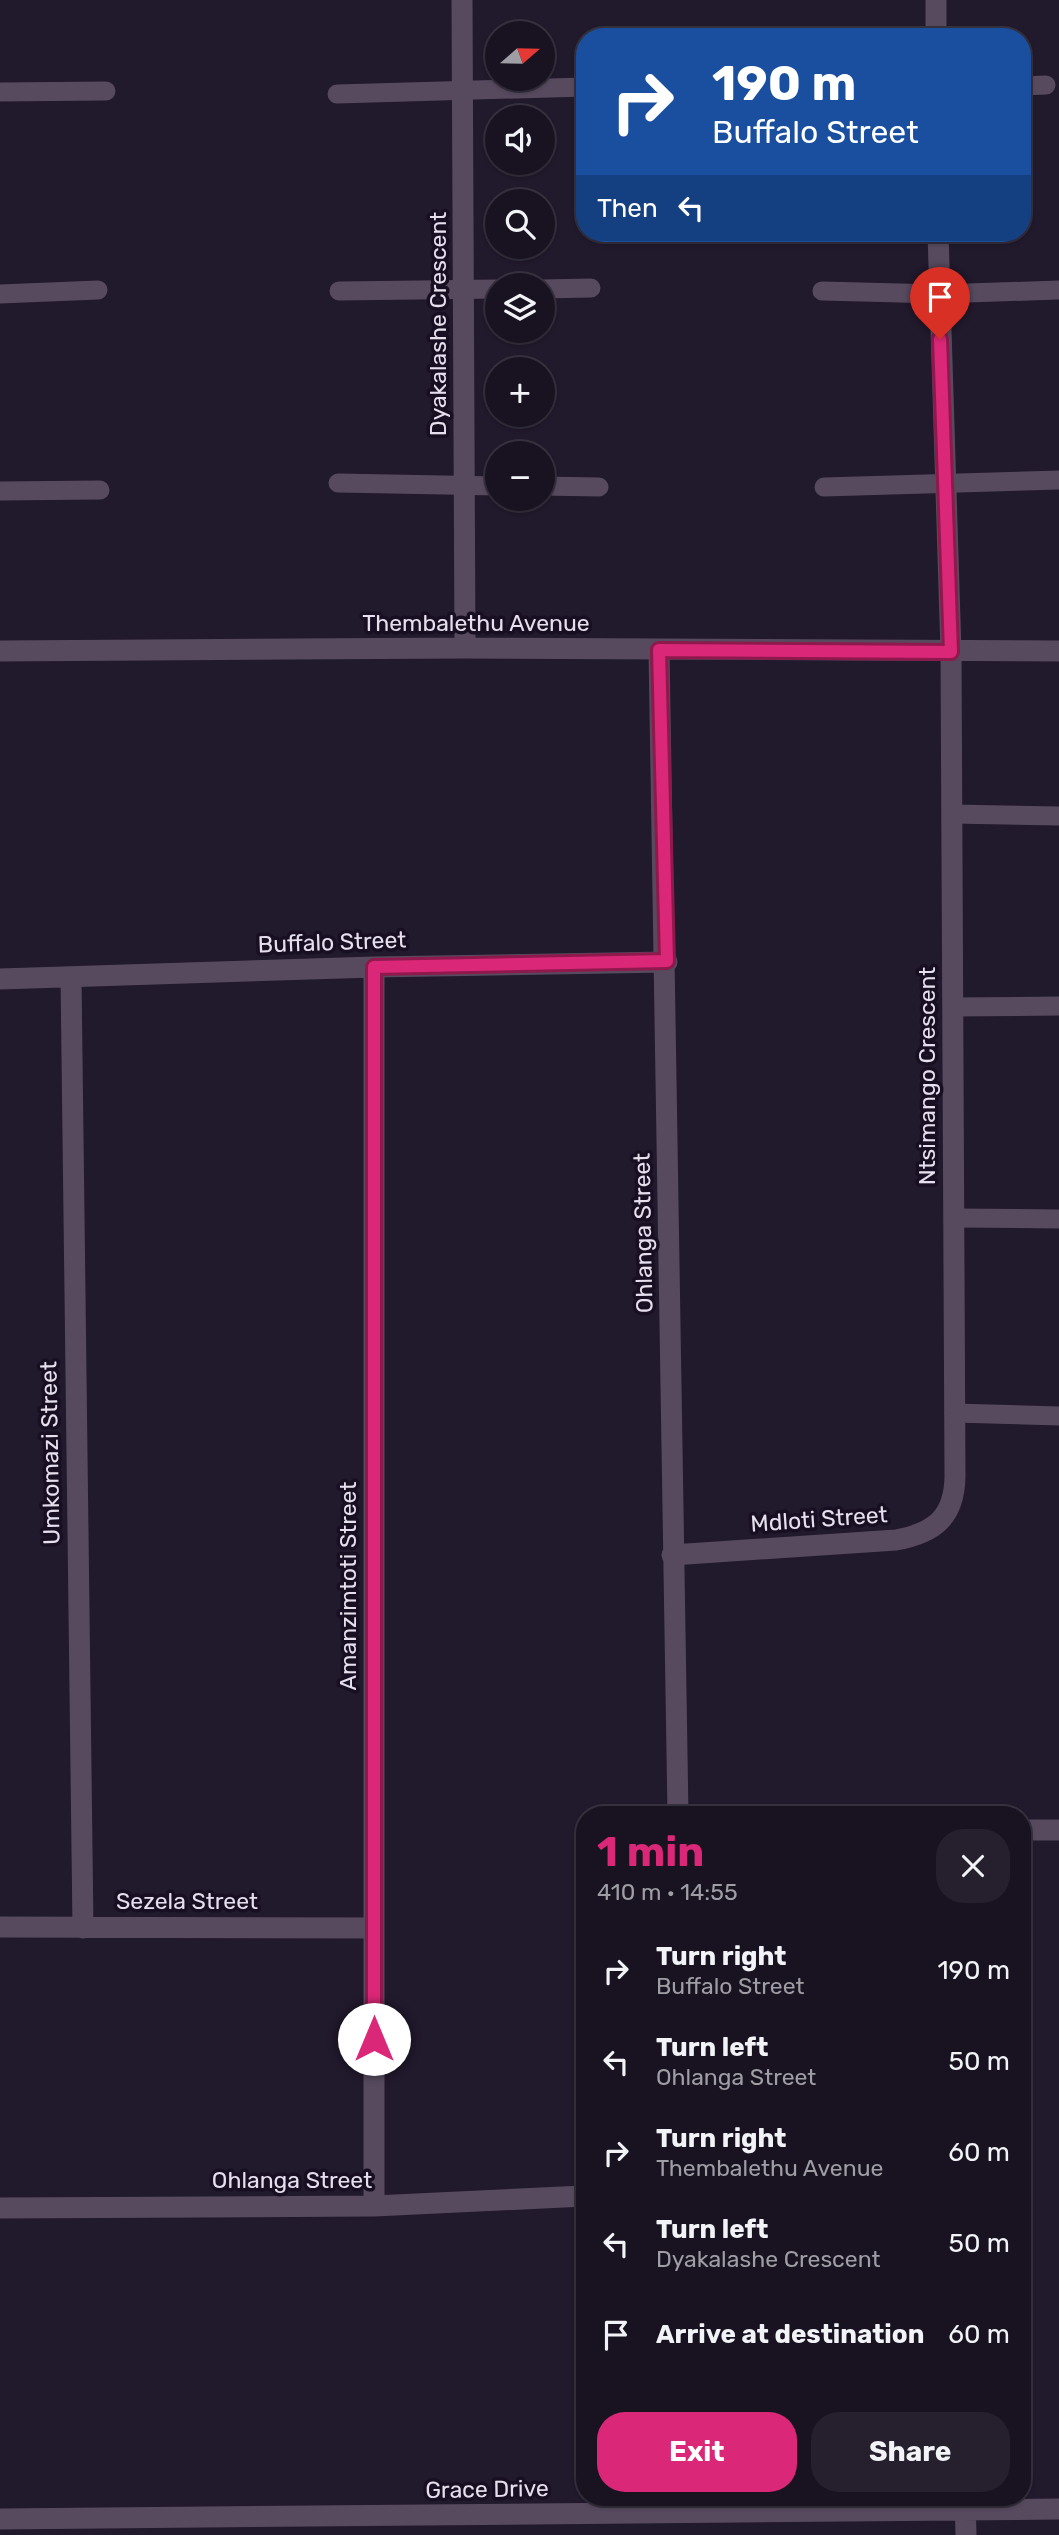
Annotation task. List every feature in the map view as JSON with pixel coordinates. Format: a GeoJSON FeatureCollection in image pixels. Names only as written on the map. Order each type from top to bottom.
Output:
{"type":"FeatureCollection","features":[{"type":"Feature","properties":{"kind":"street","name":"Dyakalashe Crescent"},"geometry":{"type":"LineString","coordinates":[[462,0],[465,648]]}},
{"type":"Feature","properties":{"kind":"street"},"geometry":{"type":"LineString","coordinates":[[936,0],[936,28]]}},
{"type":"Feature","properties":{"kind":"street"},"geometry":{"type":"LineString","coordinates":[[938,242],[951,652]]}},
{"type":"Feature","properties":{"kind":"street","name":"Thembalethu Avenue"},"geometry":{"type":"LineString","coordinates":[[0,651],[465,648],[1059,652]]}},
{"type":"Feature","properties":{"kind":"street","name":"Ohlanga Street"},"geometry":{"type":"LineString","coordinates":[[659,650],[667,961],[672,1555],[678,1806]]}},
{"type":"Feature","properties":{"kind":"street","name":"Ntsimango Crescent"},"geometry":{"type":"LineString","coordinates":[[951,652],[955,1488],[952,1500]]}},
{"type":"Feature","properties":{"kind":"street","name":"Buffalo Street"},"geometry":{"type":"LineString","coordinates":[[0,979],[667,961]]}},
{"type":"Feature","properties":{"kind":"street","name":"Amanzimtoti Street"},"geometry":{"type":"LineString","coordinates":[[374,967],[374,2206]]}},
{"type":"Feature","properties":{"kind":"street","name":"Umkomazi Street"},"geometry":{"type":"LineString","coordinates":[[71,977],[83,1928]]}},
{"type":"Feature","properties":{"kind":"street","name":"Mdloti Street"},"geometry":{"type":"LineString","coordinates":[[672,1555],[905,1539],[938,1524],[946,1515],[952,1500]]}},
{"type":"Feature","properties":{"kind":"street"},"geometry":{"type":"LineString","coordinates":[[1031,1830],[1059,1830]]}},
{"type":"Feature","properties":{"kind":"street","name":"Sezela Street"},"geometry":{"type":"LineString","coordinates":[[0,1927],[374,1928]]}},
{"type":"Feature","properties":{"kind":"street","name":"Ohlanga Street"},"geometry":{"type":"LineString","coordinates":[[0,2208],[374,2206],[576,2196]]}},
{"type":"Feature","properties":{"kind":"street","name":"Grace Drive"},"geometry":{"type":"LineString","coordinates":[[0,2519],[371,2526],[888,2506]]}},
{"type":"Feature","properties":{"kind":"street"},"geometry":{"type":"LineString","coordinates":[[965,2506],[965,2535]]}},
{"type":"Feature","properties":{"kind":"street","name":"Grace Drive"},"geometry":{"type":"LineString","coordinates":[[1012,2506],[1059,2509]]}},
{"type":"Feature","properties":{"kind":"lane"},"geometry":{"type":"LineString","coordinates":[[1031,86],[1046,85]]}},
{"type":"Feature","properties":{"kind":"lane"},"geometry":{"type":"LineString","coordinates":[[337,94],[576,87]]}},
{"type":"Feature","properties":{"kind":"lane"},"geometry":{"type":"LineString","coordinates":[[0,92],[106,91]]}},
{"type":"Feature","properties":{"kind":"lane"},"geometry":{"type":"LineString","coordinates":[[555,289],[591,288]]}},
{"type":"Feature","properties":{"kind":"lane"},"geometry":{"type":"LineString","coordinates":[[339,291],[485,289]]}},
{"type":"Feature","properties":{"kind":"lane"},"geometry":{"type":"LineString","coordinates":[[0,293],[98,290]]}},
{"type":"Feature","properties":{"kind":"lane"},"geometry":{"type":"LineString","coordinates":[[822,291],[939,294],[1059,290]]}},
{"type":"Feature","properties":{"kind":"lane"},"geometry":{"type":"LineString","coordinates":[[824,487],[1059,480]]}},
{"type":"Feature","properties":{"kind":"lane"},"geometry":{"type":"LineString","coordinates":[[338,483],[485,485]]}},
{"type":"Feature","properties":{"kind":"lane"},"geometry":{"type":"LineString","coordinates":[[555,486],[599,487]]}},
{"type":"Feature","properties":{"kind":"lane"},"geometry":{"type":"LineString","coordinates":[[0,491],[100,490]]}},
{"type":"Feature","properties":{"kind":"lane"},"geometry":{"type":"LineString","coordinates":[[952,814],[1059,816]]}},
{"type":"Feature","properties":{"kind":"lane"},"geometry":{"type":"LineString","coordinates":[[953,1007],[1059,1006]]}},
{"type":"Feature","properties":{"kind":"lane"},"geometry":{"type":"LineString","coordinates":[[954,1218],[1059,1219]]}},
{"type":"Feature","properties":{"kind":"lane"},"geometry":{"type":"LineString","coordinates":[[954,1413],[1059,1416]]}},
{"type":"Feature","properties":{"kind":"route"},"geometry":{"type":"LineString","coordinates":[[374,2039],[374,967],[667,961],[659,650],[951,652],[940,339]]}}]}
